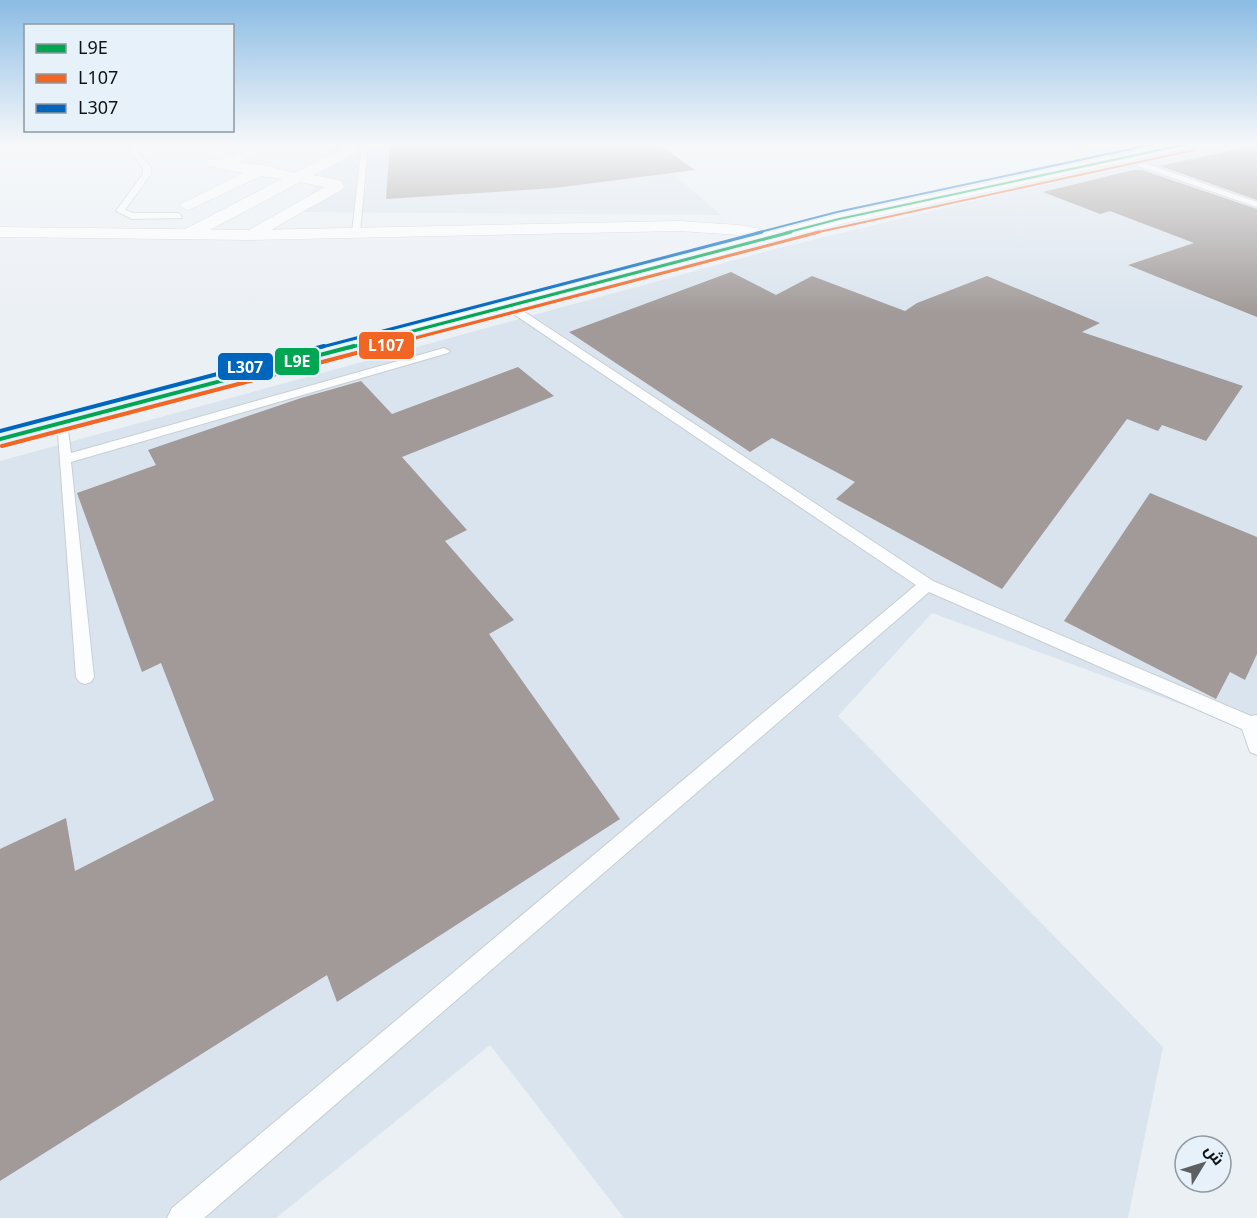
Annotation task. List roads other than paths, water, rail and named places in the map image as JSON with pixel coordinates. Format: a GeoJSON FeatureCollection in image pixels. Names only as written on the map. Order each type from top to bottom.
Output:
{"type":"FeatureCollection","features":[{"type":"Feature","properties":{"kind":"main road"},"geometry":{"type":"LineString","coordinates":[[166,234],[190,200]]}},
{"type":"Feature","properties":{"kind":"main road"},"geometry":{"type":"LineString","coordinates":[[183,211],[204,200]]}},
{"type":"Feature","properties":{"kind":"main road"},"geometry":{"type":"LineString","coordinates":[[187,235],[255,200]]}},
{"type":"Feature","properties":{"kind":"main road"},"geometry":{"type":"LineString","coordinates":[[249,235],[313,200]]}},
{"type":"Feature","properties":{"kind":"main road"},"geometry":{"type":"LineString","coordinates":[[0,419],[739,230],[869,200]]}},
{"type":"Feature","properties":{"kind":"main road"},"geometry":{"type":"LineString","coordinates":[[0,439],[507,304],[771,237],[934,200]]}},
{"type":"Feature","properties":{"kind":"main road"},"geometry":{"type":"LineString","coordinates":[[0,232],[249,235],[679,226],[739,230],[771,237]]}},
{"type":"Feature","properties":{"kind":"lane"},"geometry":{"type":"LineString","coordinates":[[128,200],[120,211],[132,216],[183,211]]}},
{"type":"Feature","properties":{"kind":"lane"},"geometry":{"type":"LineString","coordinates":[[356,233],[359,200]]}},
{"type":"Feature","properties":{"kind":"lane"},"geometry":{"type":"LineString","coordinates":[[1242,200],[1257,205]]}},
{"type":"Feature","properties":{"kind":"lane"},"geometry":{"type":"LineString","coordinates":[[507,304],[927,585],[1253,723],[1257,746]]}},
{"type":"Feature","properties":{"kind":"lane"},"geometry":{"type":"LineString","coordinates":[[66,459],[444,351]]}},
{"type":"Feature","properties":{"kind":"lane"},"geometry":{"type":"LineString","coordinates":[[61,423],[85,677]]}},
{"type":"Feature","properties":{"kind":"lane"},"geometry":{"type":"LineString","coordinates":[[182,1218],[927,585]]}}]}
